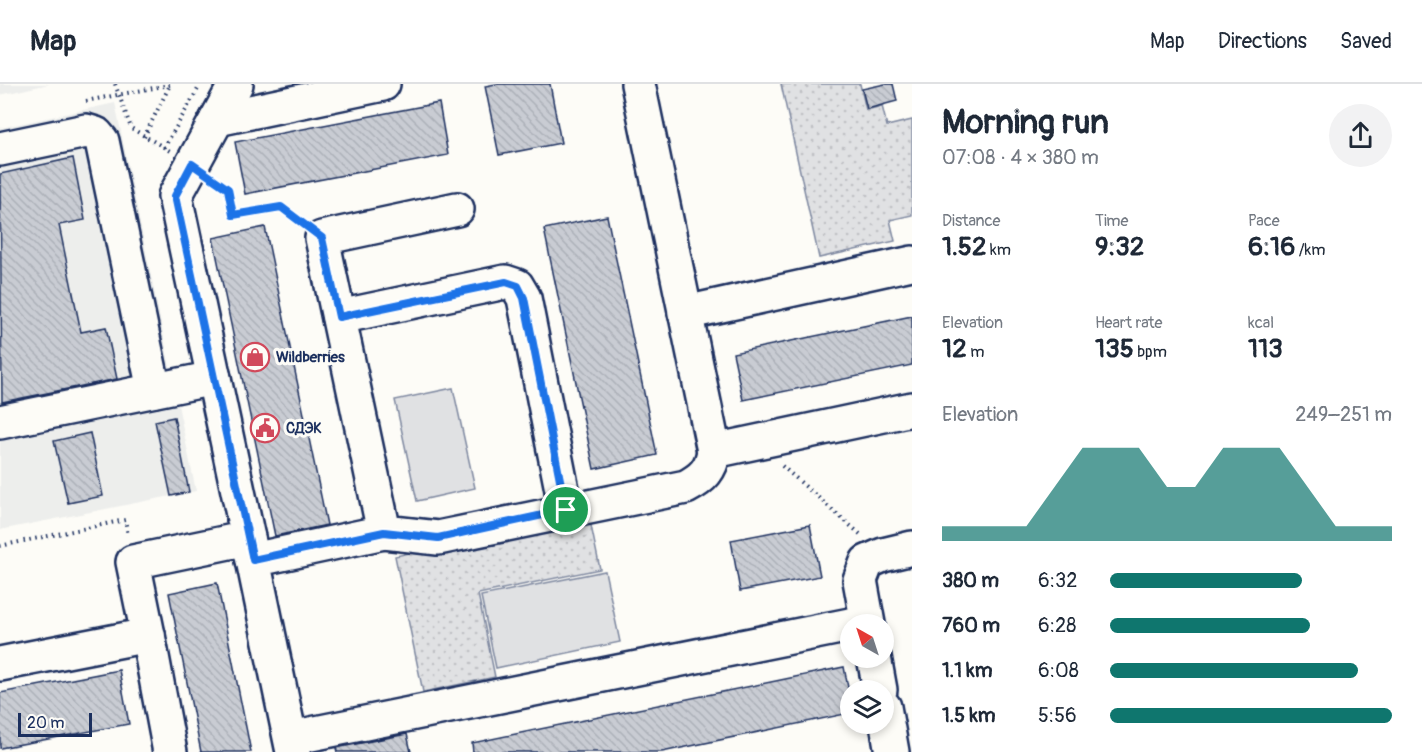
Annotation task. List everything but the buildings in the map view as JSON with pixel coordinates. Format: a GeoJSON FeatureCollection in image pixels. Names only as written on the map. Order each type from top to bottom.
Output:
{"type":"FeatureCollection","features":[{"type":"Feature","properties":{"kind":"lane"},"geometry":{"type":"LineString","coordinates":[[236,84],[175,196],[292,745],[840,628]]}},
{"type":"Feature","properties":{"kind":"lane"},"geometry":{"type":"LineString","coordinates":[[217,118],[383,84]]}},
{"type":"Feature","properties":{"kind":"lane"},"geometry":{"type":"LineString","coordinates":[[169,752],[133,562],[384,532],[438,538],[686,487],[703,478],[712,463],[714,451],[638,84]]}},
{"type":"Feature","properties":{"kind":"lane"},"geometry":{"type":"LineString","coordinates":[[0,149],[86,131],[96,134],[102,141],[154,390]]}},
{"type":"Feature","properties":{"kind":"lane"},"geometry":{"type":"LineString","coordinates":[[384,532],[322,238],[457,209]]}},
{"type":"Feature","properties":{"kind":"lane"},"geometry":{"type":"LineString","coordinates":[[685,313],[912,263]]}},
{"type":"Feature","properties":{"kind":"lane"},"geometry":{"type":"LineString","coordinates":[[339,317],[506,282],[518,286],[524,298],[566,510]]}},
{"type":"Feature","properties":{"kind":"lane"},"geometry":{"type":"LineString","coordinates":[[0,422],[214,378]]}},
{"type":"Feature","properties":{"kind":"lane"},"geometry":{"type":"LineString","coordinates":[[714,451],[912,409]]}},
{"type":"Feature","properties":{"kind":"lane"},"geometry":{"type":"LineString","coordinates":[[861,614],[860,580],[867,562],[897,552]]}},
{"type":"Feature","properties":{"kind":"lane"},"geometry":{"type":"LineString","coordinates":[[0,664],[148,635]]}},
{"type":"Feature","properties":{"kind":"lane"},"geometry":{"type":"LineString","coordinates":[[887,734],[889,751]]}},
{"type":"Feature","properties":{"kind":"path"},"geometry":{"type":"LineString","coordinates":[[115,84],[131,128],[192,164],[228,189],[233,215],[281,207],[322,238]]}},
{"type":"Feature","properties":{"kind":"path"},"geometry":{"type":"LineString","coordinates":[[164,148],[201,84]]}},
{"type":"Feature","properties":{"kind":"path"},"geometry":{"type":"LineString","coordinates":[[144,136],[170,85]]}},
{"type":"Feature","properties":{"kind":"path"},"geometry":{"type":"LineString","coordinates":[[755,441],[897,552]]}},
{"type":"Feature","properties":{"kind":"path"},"geometry":{"type":"LineString","coordinates":[[0,546],[125,520],[133,562]]}},
{"type":"Feature","properties":{"kind":"shaded area"},"geometry":{"type":"Polygon","coordinates":[[[0,84],[49,84],[0,95],[0,84]]]}},
{"type":"Feature","properties":{"kind":"shaded area"},"geometry":{"type":"Polygon","coordinates":[[[781,84],[860,84],[866,110],[882,106],[887,126],[912,120],[912,215],[890,220],[895,241],[819,258],[781,84]]]}},
{"type":"Feature","properties":{"kind":"shaded area"},"geometry":{"type":"Polygon","coordinates":[[[115,103],[196,491],[0,530],[0,128],[115,103]]]}},
{"type":"Feature","properties":{"kind":"shaded area"},"geometry":{"type":"Polygon","coordinates":[[[453,388],[475,488],[417,501],[395,400],[453,388]]]}},
{"type":"Feature","properties":{"kind":"shaded area"},"geometry":{"type":"Polygon","coordinates":[[[589,516],[600,569],[478,594],[495,677],[423,692],[395,556],[589,516]]]}},
{"type":"Feature","properties":{"kind":"shaded area"},"geometry":{"type":"Polygon","coordinates":[[[605,571],[620,642],[496,668],[481,596],[605,571]]]}},
{"type":"Feature","properties":{"kind":"place","name":"Wildberries"},"geometry":{"type":"Point","coordinates":[255,357]}},
{"type":"Feature","properties":{"kind":"place","name":"СДЭК"},"geometry":{"type":"Point","coordinates":[265,428]}},
{"type":"Feature","properties":{"kind":"route"},"geometry":{"type":"LineString","coordinates":[[192,164],[228,189],[233,215],[281,207],[322,238],[339,317],[506,282],[518,286],[524,298],[566,510],[438,538],[384,532],[253,560],[175,196],[192,164]]}}]}
